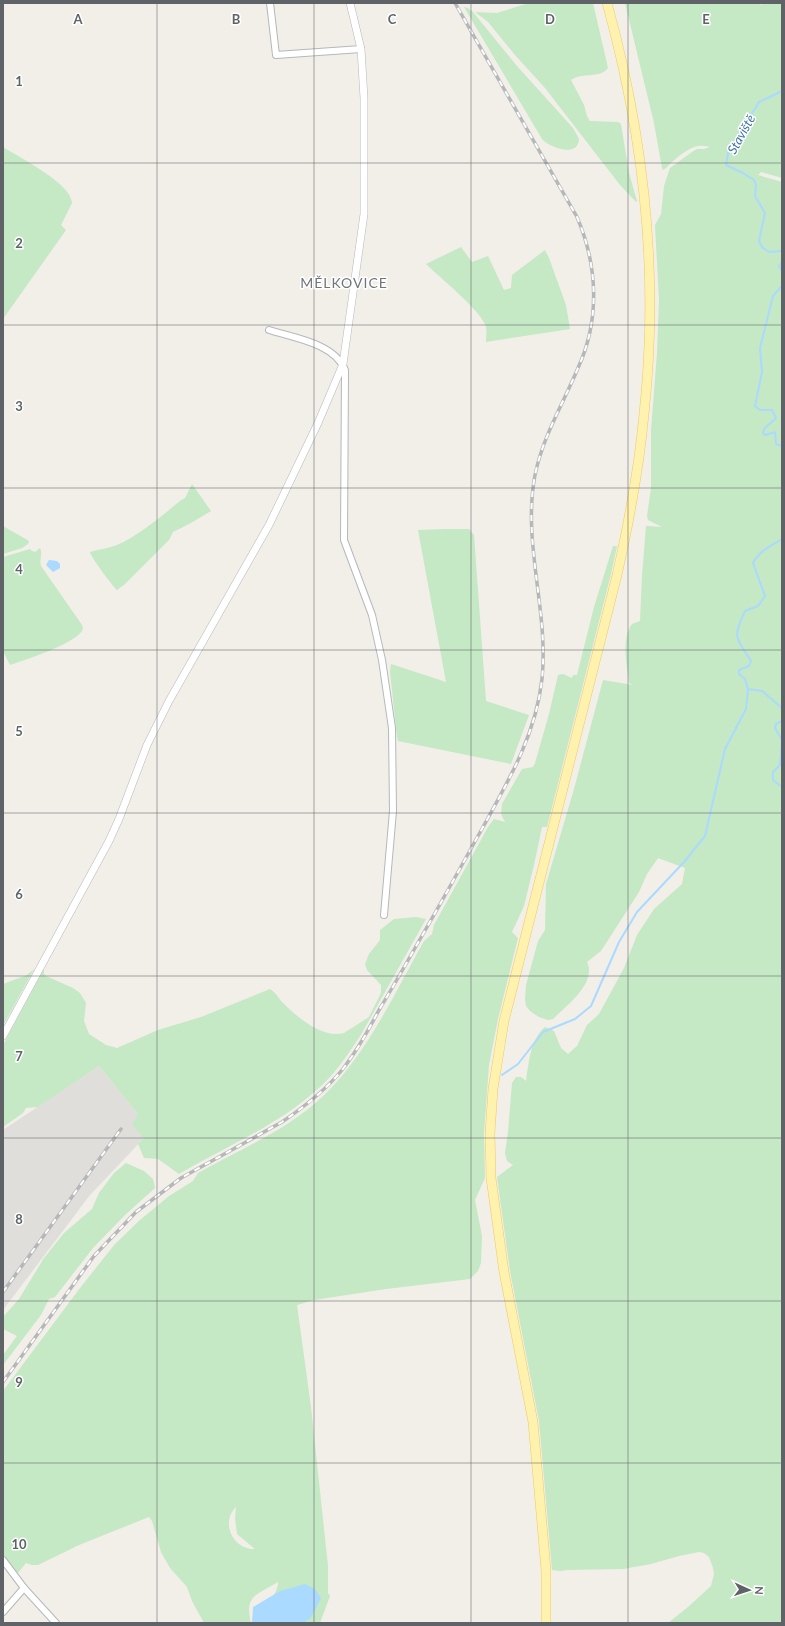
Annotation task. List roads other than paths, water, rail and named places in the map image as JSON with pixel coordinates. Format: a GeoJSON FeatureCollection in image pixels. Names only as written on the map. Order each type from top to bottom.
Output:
{"type":"FeatureCollection","features":[{"type":"Feature","properties":{"kind":"main road"},"geometry":{"type":"LineString","coordinates":[[546,1623],[546,1570],[533,1422],[496,1223],[491,1178],[490,1126],[495,1066],[504,1021],[617,575],[631,508],[645,413],[650,294],[645,208],[638,143],[622,62],[606,3]]}},
{"type":"Feature","properties":{"kind":"street"},"geometry":{"type":"LineString","coordinates":[[270,3],[276,55],[361,49]]}},
{"type":"Feature","properties":{"kind":"street"},"geometry":{"type":"LineString","coordinates":[[3,1036],[109,841],[119,819],[147,745],[169,701],[269,525],[318,423],[343,364],[364,214],[364,98],[361,49],[350,3]]}},
{"type":"Feature","properties":{"kind":"street"},"geometry":{"type":"LineString","coordinates":[[269,330],[326,348],[343,364],[345,370],[344,540],[372,615],[382,660],[392,728],[393,811],[384,915]]}},
{"type":"Feature","properties":{"kind":"street"},"geometry":{"type":"LineString","coordinates":[[3,1560],[24,1588],[56,1623]]}},
{"type":"Feature","properties":{"kind":"street"},"geometry":{"type":"LineString","coordinates":[[3,1612],[24,1588]]}},
{"type":"Feature","properties":{"kind":"water"},"geometry":{"type":"Polygon","coordinates":[[[49,560],[57,561],[60,564],[60,568],[53,572],[46,565],[49,560]]]}},
{"type":"Feature","properties":{"kind":"water"},"geometry":{"type":"Polygon","coordinates":[[[305,1584],[315,1589],[321,1598],[311,1618],[303,1623],[252,1623],[253,1607],[280,1591],[305,1584]]]}},
{"type":"Feature","properties":{"kind":"waterway","name":"Staviště"},"geometry":{"type":"LineString","coordinates":[[782,91],[759,102],[728,153],[726,165],[754,180],[756,185],[755,196],[765,213],[759,241],[762,247],[769,252],[782,251]]}},
{"type":"Feature","properties":{"kind":"waterway","name":"Staviště"},"geometry":{"type":"LineString","coordinates":[[782,262],[779,266],[782,271]]}},
{"type":"Feature","properties":{"kind":"waterway","name":"Staviště"},"geometry":{"type":"LineString","coordinates":[[782,286],[773,296],[760,348],[762,372],[755,406],[760,410],[772,410],[776,418],[764,429],[763,433],[765,435],[775,432],[776,444],[782,446]]}},
{"type":"Feature","properties":{"kind":"waterway","name":"Staviště"},"geometry":{"type":"LineString","coordinates":[[782,539],[762,552],[753,563],[765,596],[758,606],[745,611],[737,632],[739,642],[751,661],[749,666],[739,670],[739,674],[745,679],[748,689],[762,691],[782,708]]}},
{"type":"Feature","properties":{"kind":"waterway"},"geometry":{"type":"LineString","coordinates":[[502,1075],[518,1064],[543,1032],[575,1019],[591,1006],[619,942],[637,912],[684,862],[705,836],[725,749],[746,709],[748,689]]}},
{"type":"Feature","properties":{"kind":"waterway","name":"Staviště"},"geometry":{"type":"LineString","coordinates":[[782,721],[776,724],[775,728],[782,740],[780,765],[773,772],[773,780],[782,787]]}},
{"type":"Feature","properties":{"kind":"railway"},"geometry":{"type":"LineString","coordinates":[[3,1382],[94,1256],[136,1212],[181,1178],[282,1122],[314,1098],[329,1085],[342,1070],[353,1056],[493,809],[512,774],[528,738],[539,699],[542,679],[543,654],[542,628],[533,552],[532,500],[535,475],[548,433],[585,350],[590,331],[594,293],[589,255],[577,217],[455,3]]}},
{"type":"Feature","properties":{"kind":"railway"},"geometry":{"type":"LineString","coordinates":[[3,1292],[121,1129]]}},
{"type":"Feature","properties":{"kind":"district","name":"MĚLKOVICE"},"geometry":{"type":"Point","coordinates":[344,282]}}]}
